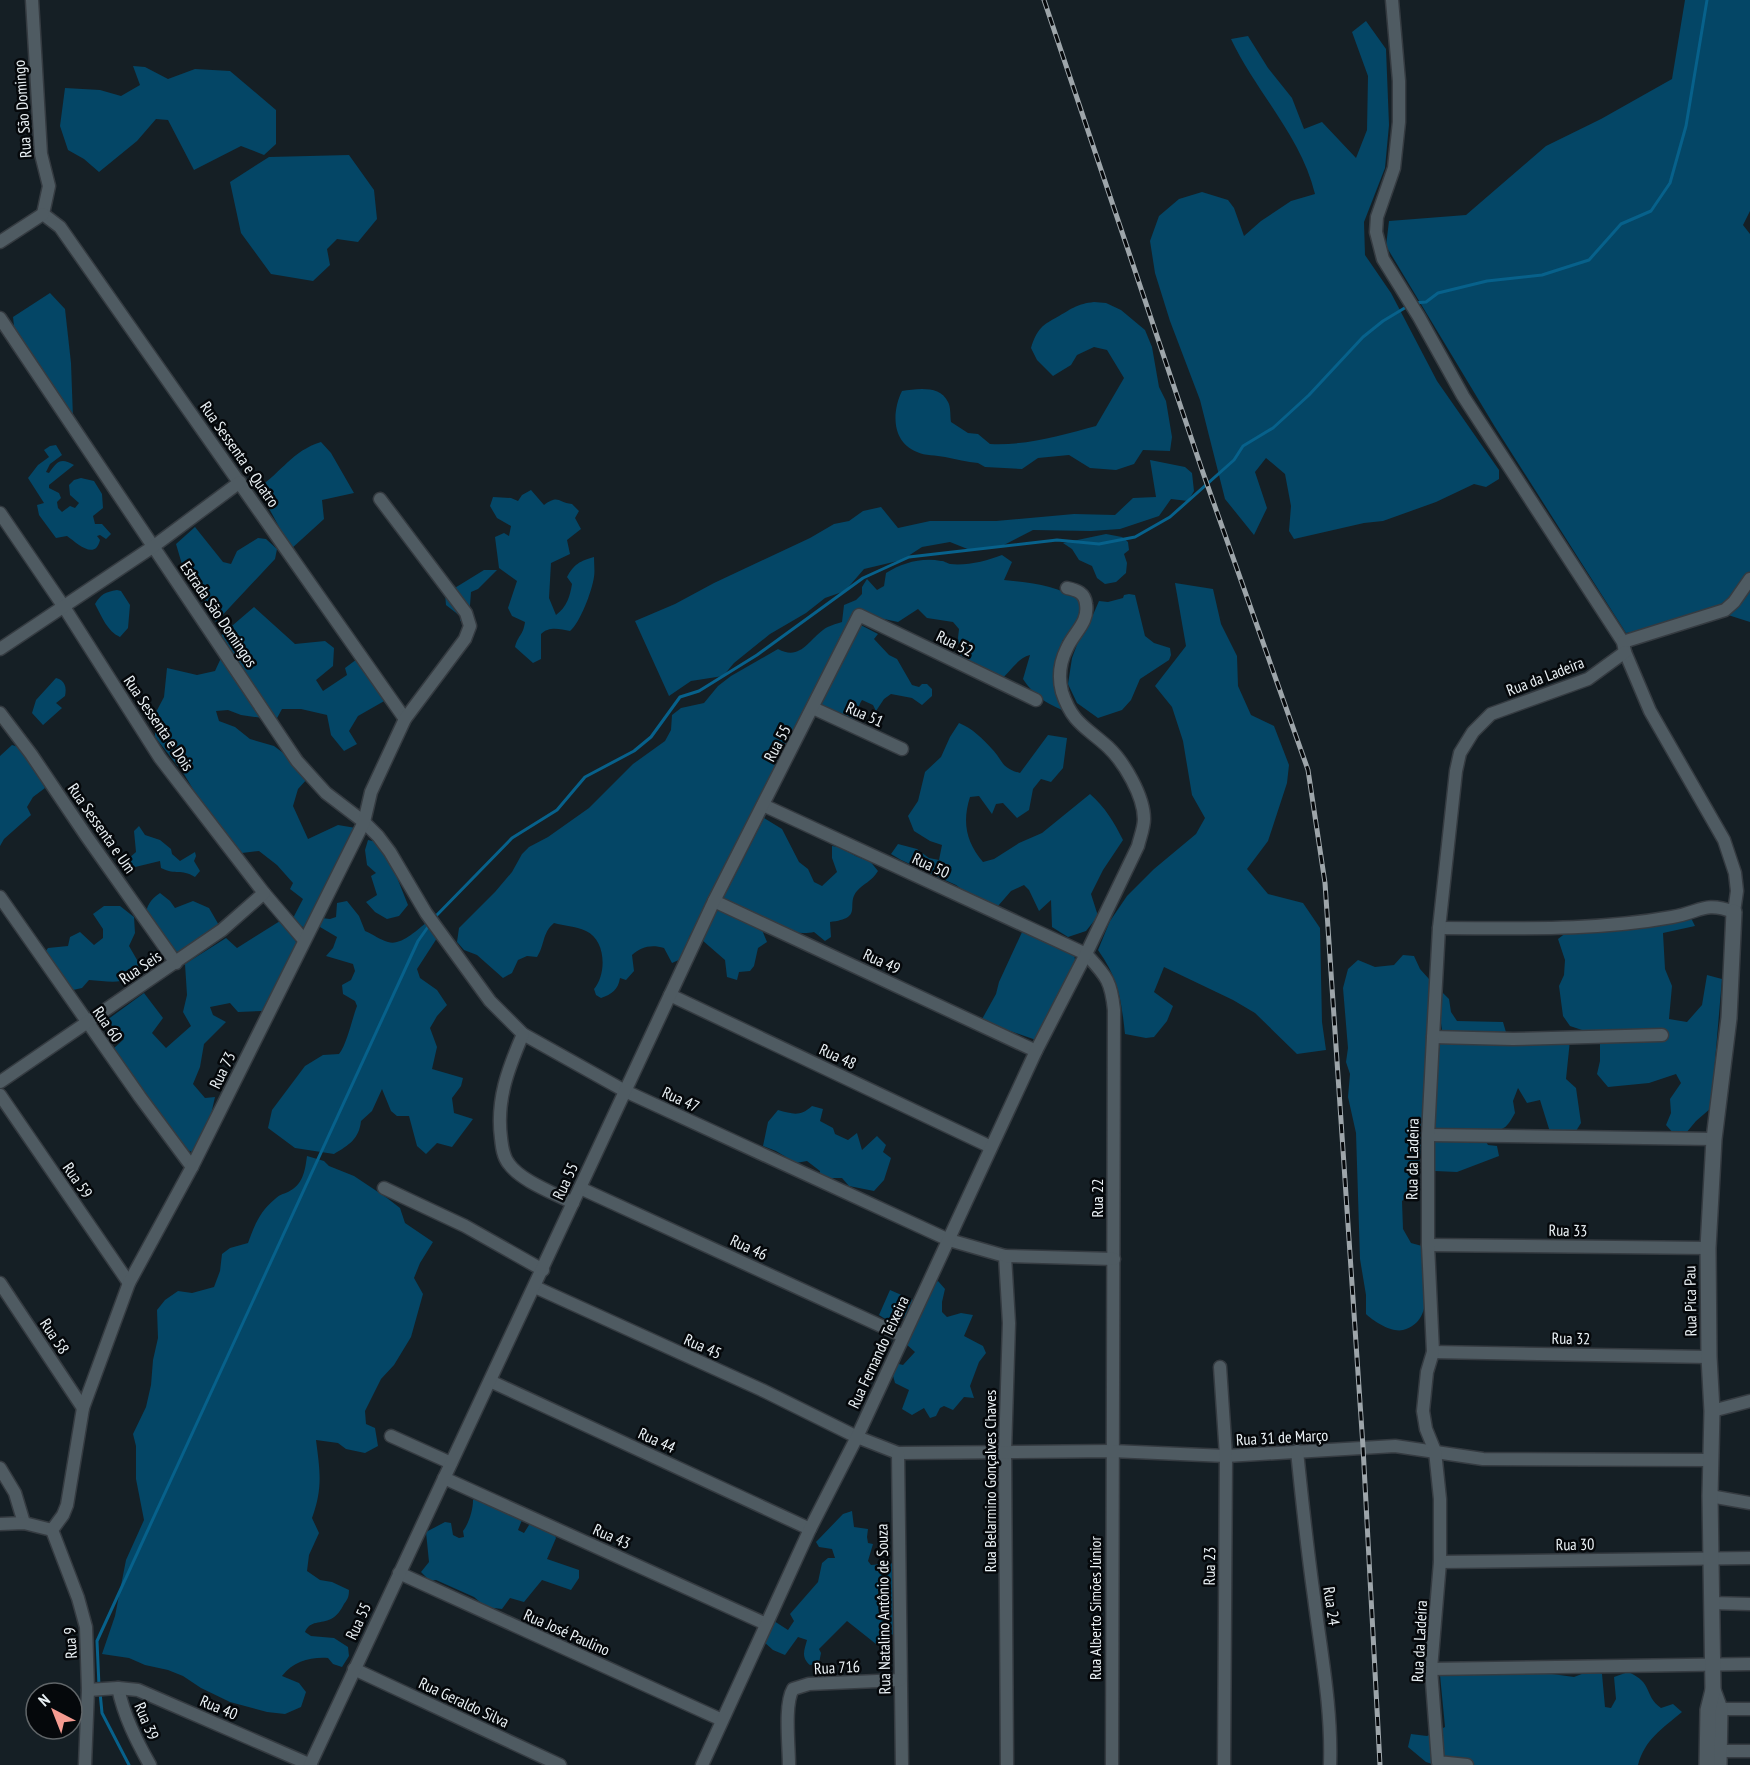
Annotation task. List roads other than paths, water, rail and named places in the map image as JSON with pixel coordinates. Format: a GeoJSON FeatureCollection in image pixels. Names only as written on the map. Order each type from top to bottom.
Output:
{"type":"FeatureCollection","features":[{"type":"Feature","properties":{"kind":"street","name":"Rua São Domingo"},"geometry":{"type":"LineString","coordinates":[[32,0],[41,154],[49,186],[42,214]]}},
{"type":"Feature","properties":{"kind":"street"},"geometry":{"type":"LineString","coordinates":[[1392,0],[1399,81],[1399,122],[1394,168],[1377,217],[1376,232],[1383,259],[1419,317],[1463,396],[1624,647],[1650,711],[1724,840],[1735,873],[1737,891],[1734,912],[1713,906],[1672,917],[1606,926],[1439,928]]}},
{"type":"Feature","properties":{"kind":"street"},"geometry":{"type":"LineString","coordinates":[[0,242],[42,214]]}},
{"type":"Feature","properties":{"kind":"street","name":"Rua Sessenta e Quatro"},"geometry":{"type":"LineString","coordinates":[[42,214],[60,227],[405,719]]}},
{"type":"Feature","properties":{"kind":"street","name":"Estrada São Domingos"},"geometry":{"type":"LineString","coordinates":[[0,318],[297,761],[326,793],[364,822],[390,852],[426,913],[441,931]]}},
{"type":"Feature","properties":{"kind":"street"},"geometry":{"type":"LineString","coordinates":[[0,649],[153,546],[240,483]]}},
{"type":"Feature","properties":{"kind":"street","name":"Rua 73"},"geometry":{"type":"LineString","coordinates":[[52,1530],[63,1515],[66,1505],[83,1408],[129,1283],[192,1167],[364,822],[370,792],[405,719],[465,639],[470,626],[466,613],[380,499]]}},
{"type":"Feature","properties":{"kind":"street","name":"Rua Sessenta e Dois"},"geometry":{"type":"LineString","coordinates":[[0,513],[64,607],[159,758],[264,893],[304,940]]}},
{"type":"Feature","properties":{"kind":"street","name":"Rua da Ladeira"},"geometry":{"type":"LineString","coordinates":[[1467,1765],[1438,1762],[1431,1669],[1440,1562],[1440,1499],[1435,1451],[1426,1429],[1423,1412],[1427,1372],[1433,1353],[1428,1245],[1428,1135],[1439,928],[1456,771],[1460,753],[1473,732],[1491,714],[1588,679],[1624,647],[1725,610],[1734,602],[1750,579]]}},
{"type":"Feature","properties":{"kind":"street","name":"Rua Fernando Teixeira"},"geometry":{"type":"LineString","coordinates":[[702,1765],[810,1529],[857,1437],[1036,1051],[1138,846],[1144,819],[1136,789],[1125,766],[1106,745],[1080,725],[1073,716],[1062,691],[1059,678],[1061,664],[1067,645],[1084,623],[1087,610],[1085,598],[1078,590],[1067,588]]}},
{"type":"Feature","properties":{"kind":"street","name":"Rua 52"},"geometry":{"type":"LineString","coordinates":[[859,615],[1036,700]]}},
{"type":"Feature","properties":{"kind":"street","name":"Rua 55"},"geometry":{"type":"LineString","coordinates":[[310,1765],[714,901],[859,615]]}},
{"type":"Feature","properties":{"kind":"street","name":"Rua 51"},"geometry":{"type":"LineString","coordinates":[[813,708],[902,749]]}},
{"type":"Feature","properties":{"kind":"street","name":"Rua Sessenta e Um"},"geometry":{"type":"LineString","coordinates":[[0,713],[176,963]]}},
{"type":"Feature","properties":{"kind":"street","name":"Rua 50"},"geometry":{"type":"LineString","coordinates":[[763,805],[1086,954]]}},
{"type":"Feature","properties":{"kind":"street","name":"Rua Seis"},"geometry":{"type":"LineString","coordinates":[[0,1082],[176,963],[222,930],[264,893]]}},
{"type":"Feature","properties":{"kind":"street","name":"Rua 60"},"geometry":{"type":"LineString","coordinates":[[0,897],[192,1167]]}},
{"type":"Feature","properties":{"kind":"street","name":"Rua 49"},"geometry":{"type":"LineString","coordinates":[[714,901],[1036,1051]]}},
{"type":"Feature","properties":{"kind":"street","name":"Rua Pica Pau"},"geometry":{"type":"LineString","coordinates":[[1719,1758],[1713,1690],[1710,1559],[1712,1411],[1707,1248],[1714,1139],[1729,1018],[1734,912]]}},
{"type":"Feature","properties":{"kind":"street","name":"Rua 47"},"geometry":{"type":"LineString","coordinates":[[441,931],[490,1001],[523,1034],[625,1091],[949,1240]]}},
{"type":"Feature","properties":{"kind":"street","name":"Rua 22"},"geometry":{"type":"LineString","coordinates":[[1086,954],[1106,975],[1112,989],[1114,1010],[1112,1450]]}},
{"type":"Feature","properties":{"kind":"street","name":"Rua 48"},"geometry":{"type":"LineString","coordinates":[[670,995],[991,1147]]}},
{"type":"Feature","properties":{"kind":"street"},"geometry":{"type":"LineString","coordinates":[[523,1034],[502,1091],[498,1117],[502,1148],[508,1164],[521,1176],[573,1203]]}},
{"type":"Feature","properties":{"kind":"street"},"geometry":{"type":"LineString","coordinates":[[1433,1037],[1513,1039],[1662,1035]]}},
{"type":"Feature","properties":{"kind":"street","name":"Rua 59"},"geometry":{"type":"LineString","coordinates":[[0,1095],[129,1283]]}},
{"type":"Feature","properties":{"kind":"street"},"geometry":{"type":"LineString","coordinates":[[1428,1135],[1714,1139]]}},
{"type":"Feature","properties":{"kind":"street"},"geometry":{"type":"LineString","coordinates":[[384,1188],[465,1226],[543,1270]]}},
{"type":"Feature","properties":{"kind":"street","name":"Rua 46"},"geometry":{"type":"LineString","coordinates":[[580,1188],[903,1336]]}},
{"type":"Feature","properties":{"kind":"street"},"geometry":{"type":"LineString","coordinates":[[949,1240],[1005,1256],[1114,1258]]}},
{"type":"Feature","properties":{"kind":"street","name":"Rua 33"},"geometry":{"type":"LineString","coordinates":[[1428,1245],[1707,1248]]}},
{"type":"Feature","properties":{"kind":"street","name":"Rua Belarmino Gonçalves Chaves"},"geometry":{"type":"LineString","coordinates":[[1005,1256],[1009,1323],[1005,1451],[1007,1765]]}},
{"type":"Feature","properties":{"kind":"street","name":"Rua 58"},"geometry":{"type":"LineString","coordinates":[[0,1282],[83,1408]]}},
{"type":"Feature","properties":{"kind":"street","name":"Rua 45"},"geometry":{"type":"LineString","coordinates":[[535,1287],[762,1390],[857,1437]]}},
{"type":"Feature","properties":{"kind":"street","name":"Rua 32"},"geometry":{"type":"LineString","coordinates":[[1433,1353],[1709,1357]]}},
{"type":"Feature","properties":{"kind":"street","name":"Rua 23"},"geometry":{"type":"LineString","coordinates":[[1220,1367],[1226,1456],[1224,1765]]}},
{"type":"Feature","properties":{"kind":"street","name":"Rua 44"},"geometry":{"type":"LineString","coordinates":[[490,1381],[810,1529]]}},
{"type":"Feature","properties":{"kind":"street"},"geometry":{"type":"LineString","coordinates":[[1712,1411],[1750,1401]]}},
{"type":"Feature","properties":{"kind":"street"},"geometry":{"type":"LineString","coordinates":[[391,1436],[451,1463]]}},
{"type":"Feature","properties":{"kind":"street","name":"Rua 31 de Março"},"geometry":{"type":"LineString","coordinates":[[857,1437],[898,1453],[1112,1450],[1226,1456],[1395,1446],[1483,1459],[1711,1460]]}},
{"type":"Feature","properties":{"kind":"street","name":"Rua Alberto Simões Júnior"},"geometry":{"type":"LineString","coordinates":[[1112,1450],[1112,1765]]}},
{"type":"Feature","properties":{"kind":"street","name":"Rua 24"},"geometry":{"type":"LineString","coordinates":[[1297,1451],[1328,1696],[1331,1732],[1330,1765]]}},
{"type":"Feature","properties":{"kind":"street","name":"Rua Natalino Antônio de Souza"},"geometry":{"type":"LineString","coordinates":[[898,1453],[902,1765]]}},
{"type":"Feature","properties":{"kind":"street"},"geometry":{"type":"LineString","coordinates":[[0,1468],[15,1492],[24,1523]]}},
{"type":"Feature","properties":{"kind":"street","name":"Rua 43"},"geometry":{"type":"LineString","coordinates":[[444,1479],[766,1624]]}},
{"type":"Feature","properties":{"kind":"street"},"geometry":{"type":"LineString","coordinates":[[1710,1496],[1750,1503]]}},
{"type":"Feature","properties":{"kind":"street"},"geometry":{"type":"LineString","coordinates":[[0,1524],[24,1523],[52,1530]]}},
{"type":"Feature","properties":{"kind":"street","name":"Rua 9"},"geometry":{"type":"LineString","coordinates":[[52,1530],[86,1627],[93,1690],[85,1765]]}},
{"type":"Feature","properties":{"kind":"street","name":"Rua 30"},"geometry":{"type":"LineString","coordinates":[[1440,1562],[1750,1558]]}},
{"type":"Feature","properties":{"kind":"street","name":"Rua José Paulino"},"geometry":{"type":"LineString","coordinates":[[399,1573],[722,1720]]}},
{"type":"Feature","properties":{"kind":"street"},"geometry":{"type":"LineString","coordinates":[[1711,1603],[1750,1604]]}},
{"type":"Feature","properties":{"kind":"street"},"geometry":{"type":"LineString","coordinates":[[1431,1669],[1750,1664]]}},
{"type":"Feature","properties":{"kind":"street","name":"Rua Geraldo Silva"},"geometry":{"type":"LineString","coordinates":[[354,1669],[560,1765]]}},
{"type":"Feature","properties":{"kind":"street","name":"Rua 716"},"geometry":{"type":"LineString","coordinates":[[789,1765],[789,1705],[793,1689],[799,1686],[900,1680]]}},
{"type":"Feature","properties":{"kind":"street","name":"Rua 39"},"geometry":{"type":"LineString","coordinates":[[115,1689],[130,1727],[150,1765]]}},
{"type":"Feature","properties":{"kind":"street","name":"Rua 40"},"geometry":{"type":"LineString","coordinates":[[93,1690],[138,1690],[310,1765]]}},
{"type":"Feature","properties":{"kind":"street"},"geometry":{"type":"LineString","coordinates":[[1714,1709],[1750,1709]]}},
{"type":"Feature","properties":{"kind":"street","name":"Rua Pica Pau"},"geometry":{"type":"LineString","coordinates":[[1707,1765],[1714,1709]]}},
{"type":"Feature","properties":{"kind":"street"},"geometry":{"type":"LineString","coordinates":[[1719,1758],[1750,1751]]}},
{"type":"Feature","properties":{"kind":"waterway"},"geometry":{"type":"LineString","coordinates":[[1414,303],[1426,302],[1438,293],[1487,281],[1542,275],[1589,260],[1621,224],[1651,211],[1670,183],[1686,126],[1707,0]]}},
{"type":"Feature","properties":{"kind":"waterway"},"geometry":{"type":"LineString","coordinates":[[434,918],[512,838],[557,810],[585,777],[634,751],[651,737],[680,697],[699,691],[757,655],[863,578],[909,557],[1057,540],[1099,544],[1135,537],[1170,517],[1234,460],[1243,446],[1273,428],[1309,395],[1363,337],[1383,321],[1408,306]]}},
{"type":"Feature","properties":{"kind":"waterway"},"geometry":{"type":"LineString","coordinates":[[99,1686],[97,1641],[418,941],[430,924]]}},
{"type":"Feature","properties":{"kind":"waterway"},"geometry":{"type":"LineString","coordinates":[[100,1692],[102,1713],[129,1765]]}},
{"type":"Feature","properties":{"kind":"railway"},"geometry":{"type":"LineString","coordinates":[[1044,0],[1201,467],[1308,770],[1325,883],[1363,1447],[1380,1765]]}}]}
